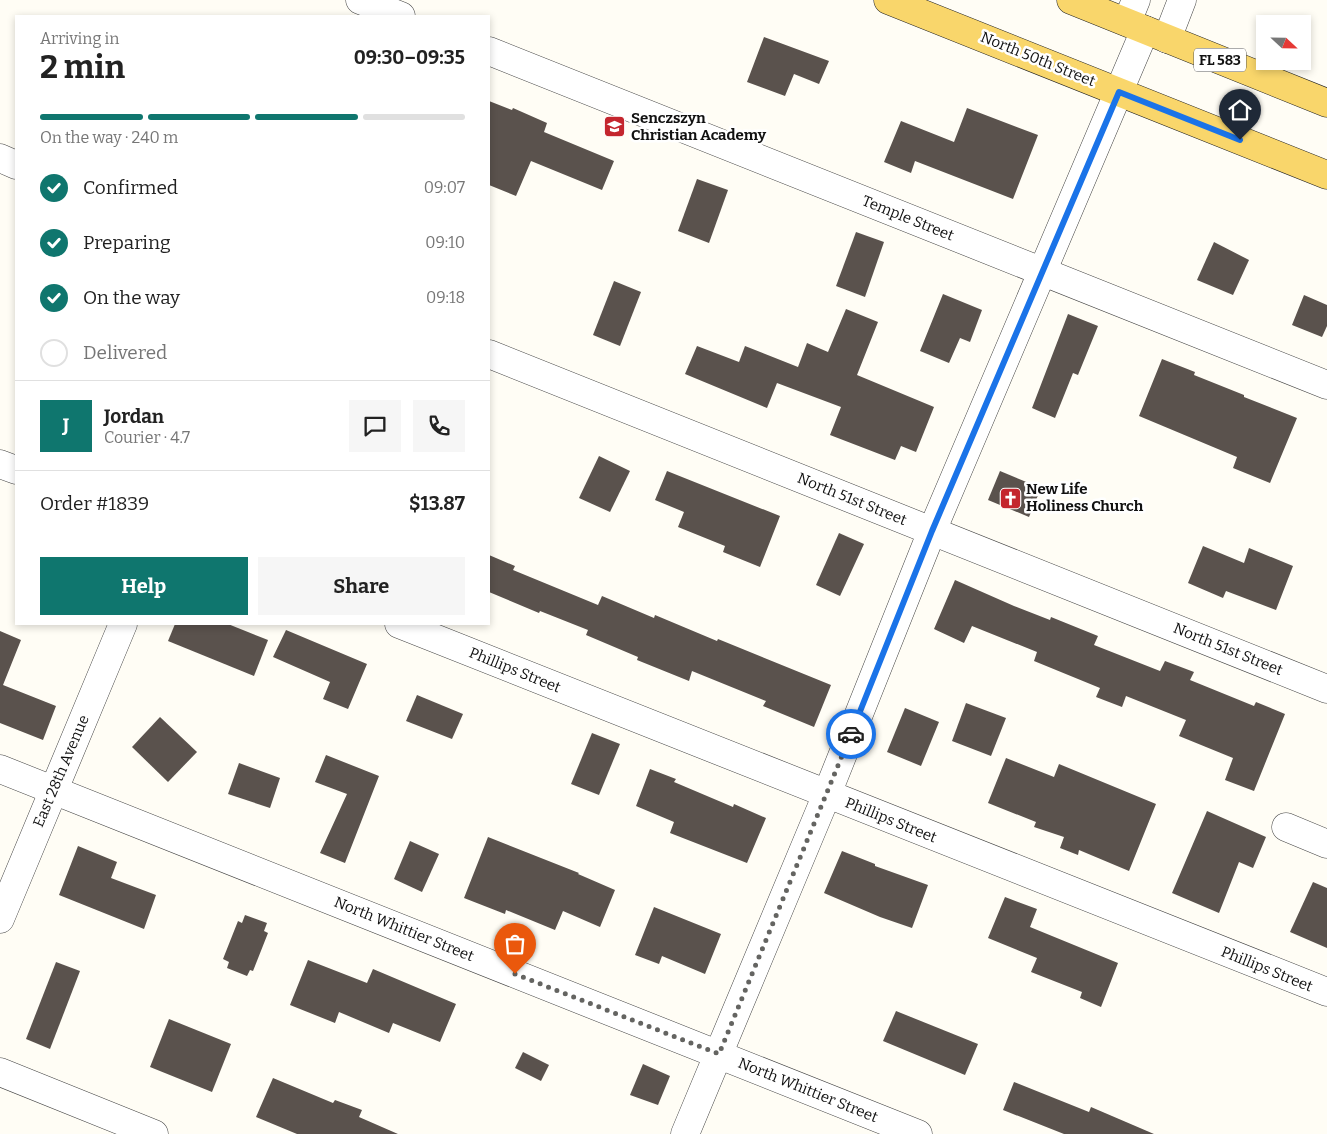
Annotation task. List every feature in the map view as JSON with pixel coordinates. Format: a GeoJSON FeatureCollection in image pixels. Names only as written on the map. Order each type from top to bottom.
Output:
{"type":"FeatureCollection","features":[{"type":"Feature","properties":{"kind":"main road","name":"North 50th Street"},"geometry":{"type":"LineString","coordinates":[[888,0],[1327,175]]}},
{"type":"Feature","properties":{"kind":"main road","name":"FL 583"},"geometry":{"type":"LineString","coordinates":[[1071,0],[1144,23],[1327,103]]}},
{"type":"Feature","properties":{"kind":"street"},"geometry":{"type":"LineString","coordinates":[[684,1134],[827,794],[932,531],[1119,92],[1144,23],[1182,0]]}},
{"type":"Feature","properties":{"kind":"street","name":"Temple Street"},"geometry":{"type":"LineString","coordinates":[[490,51],[1327,385]]}},
{"type":"Feature","properties":{"kind":"street"},"geometry":{"type":"LineString","coordinates":[[0,158],[15,165]]}},
{"type":"Feature","properties":{"kind":"street","name":"North 51st Street"},"geometry":{"type":"LineString","coordinates":[[490,354],[1327,689]]}},
{"type":"Feature","properties":{"kind":"street"},"geometry":{"type":"LineString","coordinates":[[0,464],[15,470]]}},
{"type":"Feature","properties":{"kind":"street","name":"East 28th Avenue"},"geometry":{"type":"LineString","coordinates":[[0,919],[123,625]]}},
{"type":"Feature","properties":{"kind":"street","name":"Phillips Street"},"geometry":{"type":"LineString","coordinates":[[403,625],[1327,992]]}},
{"type":"Feature","properties":{"kind":"street","name":"North Whittier Street"},"geometry":{"type":"LineString","coordinates":[[0,769],[918,1134]]}},
{"type":"Feature","properties":{"kind":"street"},"geometry":{"type":"LineString","coordinates":[[1286,827],[1327,844]]}},
{"type":"Feature","properties":{"kind":"street"},"geometry":{"type":"LineString","coordinates":[[0,1072],[154,1134]]}},
{"type":"Feature","properties":{"kind":"building"},"geometry":{"type":"Polygon","coordinates":[[[764,37],[829,61],[819,84],[794,74],[785,96],[747,82],[764,37]]]}},
{"type":"Feature","properties":{"kind":"building"},"geometry":{"type":"Polygon","coordinates":[[[490,101],[512,110],[513,108],[547,123],[544,132],[614,161],[602,190],[531,161],[516,196],[490,185],[490,101]]]}},
{"type":"Feature","properties":{"kind":"building"},"geometry":{"type":"Polygon","coordinates":[[[967,108],[1038,135],[1013,199],[915,161],[911,173],[884,162],[901,121],[954,142],[967,108]]]}},
{"type":"Feature","properties":{"kind":"building"},"geometry":{"type":"Polygon","coordinates":[[[697,179],[728,190],[709,243],[678,231],[697,179]]]}},
{"type":"Feature","properties":{"kind":"building"},"geometry":{"type":"Polygon","coordinates":[[[856,232],[884,242],[865,297],[836,286],[856,232]]]}},
{"type":"Feature","properties":{"kind":"building"},"geometry":{"type":"Polygon","coordinates":[[[1214,242],[1249,260],[1233,295],[1197,280],[1214,242]]]}},
{"type":"Feature","properties":{"kind":"building"},"geometry":{"type":"Polygon","coordinates":[[[614,281],[641,292],[620,346],[593,335],[614,281]]]}},
{"type":"Feature","properties":{"kind":"building"},"geometry":{"type":"Polygon","coordinates":[[[943,294],[982,310],[970,342],[960,338],[949,363],[920,351],[943,294]]]}},
{"type":"Feature","properties":{"kind":"building"},"geometry":{"type":"Polygon","coordinates":[[[1304,295],[1327,305],[1327,326],[1322,337],[1292,325],[1304,295]]]}},
{"type":"Feature","properties":{"kind":"building"},"geometry":{"type":"Polygon","coordinates":[[[846,309],[878,322],[857,375],[934,407],[916,452],[901,446],[895,460],[830,435],[841,407],[777,383],[767,408],[685,374],[697,346],[739,362],[745,346],[798,367],[807,343],[828,352],[846,309]]]}},
{"type":"Feature","properties":{"kind":"building"},"geometry":{"type":"Polygon","coordinates":[[[1068,314],[1098,326],[1078,375],[1073,373],[1055,418],[1032,408],[1068,314]]]}},
{"type":"Feature","properties":{"kind":"building"},"geometry":{"type":"Polygon","coordinates":[[[1162,359],[1195,372],[1194,375],[1244,395],[1244,397],[1297,418],[1270,483],[1233,468],[1237,457],[1139,416],[1162,359]]]}},
{"type":"Feature","properties":{"kind":"building"},"geometry":{"type":"Polygon","coordinates":[[[599,456],[630,471],[610,512],[579,498],[599,456]]]}},
{"type":"Feature","properties":{"kind":"building"},"geometry":{"type":"Polygon","coordinates":[[[667,471],[780,516],[760,567],[723,552],[725,546],[678,527],[684,512],[655,500],[667,471]]]}},
{"type":"Feature","properties":{"kind":"building"},"geometry":{"type":"Polygon","coordinates":[[[1000,471],[1041,488],[1029,517],[988,500],[1000,471]]]}},
{"type":"Feature","properties":{"kind":"building"},"geometry":{"type":"Polygon","coordinates":[[[839,533],[864,544],[840,596],[816,585],[839,533]]]}},
{"type":"Feature","properties":{"kind":"building"},"geometry":{"type":"Polygon","coordinates":[[[1203,546],[1244,563],[1249,548],[1293,566],[1276,610],[1226,591],[1223,598],[1188,583],[1203,546]]]}},
{"type":"Feature","properties":{"kind":"building"},"geometry":{"type":"Polygon","coordinates":[[[490,555],[515,566],[513,570],[598,605],[602,596],[654,618],[655,615],[717,641],[718,639],[831,685],[814,727],[763,706],[766,701],[692,671],[689,681],[637,660],[638,657],[586,635],[588,630],[540,611],[539,613],[490,592],[490,555]]]}},
{"type":"Feature","properties":{"kind":"building"},"geometry":{"type":"Polygon","coordinates":[[[955,580],[1014,606],[1050,620],[1051,617],[1098,636],[1094,645],[1160,671],[1165,661],[1194,672],[1190,680],[1254,706],[1256,702],[1285,714],[1254,791],[1225,780],[1233,758],[1179,736],[1186,720],[1126,696],[1122,707],[1096,697],[1100,688],[1034,661],[1037,652],[972,626],[964,643],[934,629],[955,580]]]}},
{"type":"Feature","properties":{"kind":"building"},"geometry":{"type":"Polygon","coordinates":[[[175,625],[230,625],[268,640],[254,676],[168,641],[175,625]]]}},
{"type":"Feature","properties":{"kind":"building"},"geometry":{"type":"Polygon","coordinates":[[[286,630],[367,664],[348,709],[323,699],[330,682],[273,657],[286,630]]]}},
{"type":"Feature","properties":{"kind":"building"},"geometry":{"type":"Polygon","coordinates":[[[0,631],[21,640],[3,685],[56,706],[43,740],[0,723],[0,631]]]}},
{"type":"Feature","properties":{"kind":"building"},"geometry":{"type":"Polygon","coordinates":[[[417,695],[463,714],[452,739],[406,721],[417,695]]]}},
{"type":"Feature","properties":{"kind":"building"},"geometry":{"type":"Polygon","coordinates":[[[966,703],[1006,718],[991,756],[952,741],[966,703]]]}},
{"type":"Feature","properties":{"kind":"building"},"geometry":{"type":"Polygon","coordinates":[[[905,708],[939,722],[921,766],[887,752],[905,708]]]}},
{"type":"Feature","properties":{"kind":"building"},"geometry":{"type":"Polygon","coordinates":[[[160,717],[197,752],[168,782],[132,747],[160,717]]]}},
{"type":"Feature","properties":{"kind":"building"},"geometry":{"type":"Polygon","coordinates":[[[592,733],[620,744],[599,795],[571,784],[592,733]]]}},
{"type":"Feature","properties":{"kind":"building"},"geometry":{"type":"Polygon","coordinates":[[[326,755],[379,776],[345,863],[320,853],[347,794],[315,782],[326,755]]]}},
{"type":"Feature","properties":{"kind":"building"},"geometry":{"type":"Polygon","coordinates":[[[1006,758],[1054,777],[1059,764],[1156,804],[1129,871],[1079,850],[1078,855],[1060,848],[1064,837],[1034,827],[1036,822],[988,803],[1006,758]]]}},
{"type":"Feature","properties":{"kind":"building"},"geometry":{"type":"Polygon","coordinates":[[[239,763],[280,778],[270,808],[228,794],[239,763]]]}},
{"type":"Feature","properties":{"kind":"building"},"geometry":{"type":"Polygon","coordinates":[[[650,769],[676,779],[674,782],[733,807],[734,804],[766,818],[747,863],[670,833],[674,822],[636,806],[650,769]]]}},
{"type":"Feature","properties":{"kind":"building"},"geometry":{"type":"Polygon","coordinates":[[[1207,811],[1266,837],[1253,868],[1239,862],[1219,913],[1172,893],[1207,811]]]}},
{"type":"Feature","properties":{"kind":"building"},"geometry":{"type":"Polygon","coordinates":[[[488,837],[579,873],[615,890],[600,927],[563,911],[555,930],[506,910],[505,914],[464,898],[488,837]]]}},
{"type":"Feature","properties":{"kind":"building"},"geometry":{"type":"Polygon","coordinates":[[[410,841],[439,854],[422,892],[394,879],[410,841]]]}},
{"type":"Feature","properties":{"kind":"building"},"geometry":{"type":"Polygon","coordinates":[[[78,846],[117,862],[111,878],[156,895],[144,929],[59,895],[78,846]]]}},
{"type":"Feature","properties":{"kind":"building"},"geometry":{"type":"Polygon","coordinates":[[[842,851],[875,864],[875,866],[928,885],[912,928],[880,917],[824,893],[842,851]]]}},
{"type":"Feature","properties":{"kind":"building"},"geometry":{"type":"Polygon","coordinates":[[[1313,882],[1327,888],[1327,948],[1290,932],[1313,882]]]}},
{"type":"Feature","properties":{"kind":"building"},"geometry":{"type":"Polygon","coordinates":[[[1005,897],[1037,909],[1030,927],[1118,963],[1101,1007],[1080,998],[1082,992],[1031,972],[1037,958],[988,938],[1005,897]]]}},
{"type":"Feature","properties":{"kind":"building"},"geometry":{"type":"Polygon","coordinates":[[[654,907],[721,934],[705,974],[662,956],[659,964],[635,955],[654,907]]]}},
{"type":"Feature","properties":{"kind":"building"},"geometry":{"type":"Polygon","coordinates":[[[245,915],[267,923],[264,931],[268,933],[253,971],[250,970],[247,976],[227,968],[229,962],[223,959],[238,921],[242,923],[245,915]]]}},
{"type":"Feature","properties":{"kind":"building"},"geometry":{"type":"Polygon","coordinates":[[[308,960],[367,983],[373,969],[456,1004],[440,1042],[393,1023],[389,1033],[339,1012],[335,1023],[290,1005],[308,960]]]}},
{"type":"Feature","properties":{"kind":"building"},"geometry":{"type":"Polygon","coordinates":[[[56,962],[80,971],[50,1049],[26,1039],[56,962]]]}},
{"type":"Feature","properties":{"kind":"building"},"geometry":{"type":"Polygon","coordinates":[[[896,1011],[978,1044],[965,1075],[883,1041],[896,1011]]]}},
{"type":"Feature","properties":{"kind":"building"},"geometry":{"type":"Polygon","coordinates":[[[169,1019],[231,1044],[212,1092],[150,1067],[169,1019]]]}},
{"type":"Feature","properties":{"kind":"building"},"geometry":{"type":"Polygon","coordinates":[[[523,1052],[549,1065],[541,1081],[515,1068],[523,1052]]]}},
{"type":"Feature","properties":{"kind":"building"},"geometry":{"type":"Polygon","coordinates":[[[643,1064],[670,1076],[658,1105],[630,1095],[643,1064]]]}},
{"type":"Feature","properties":{"kind":"building"},"geometry":{"type":"Polygon","coordinates":[[[273,1078],[333,1103],[335,1100],[362,1110],[359,1117],[398,1134],[297,1134],[256,1117],[273,1078]]]}},
{"type":"Feature","properties":{"kind":"building"},"geometry":{"type":"Polygon","coordinates":[[[1014,1082],[1089,1112],[1091,1107],[1154,1134],[1064,1134],[1003,1110],[1014,1082]]]}},
{"type":"Feature","properties":{"kind":"way so far"},"geometry":{"type":"LineString","coordinates":[[515,974],[719,1054],[851,734]]}},
{"type":"Feature","properties":{"kind":"place","name":"Senczszyn Christian Academy"},"geometry":{"type":"Point","coordinates":[615,127]}},
{"type":"Feature","properties":{"kind":"place","name":"New Life Holiness Church"},"geometry":{"type":"Point","coordinates":[1010,498]}},
{"type":"Feature","properties":{"kind":"route"},"geometry":{"type":"LineString","coordinates":[[851,734],[932,531],[1119,92],[1240,140]]}}]}
